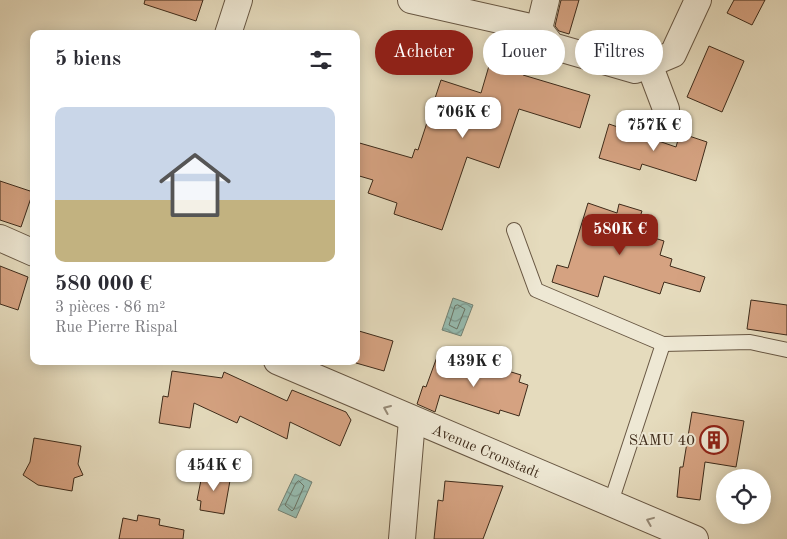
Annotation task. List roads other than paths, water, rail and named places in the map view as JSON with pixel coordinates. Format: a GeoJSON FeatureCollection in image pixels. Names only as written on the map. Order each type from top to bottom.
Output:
{"type":"FeatureCollection","features":[{"type":"Feature","properties":{"kind":"street"},"geometry":{"type":"LineString","coordinates":[[229,30],[239,0]]}},
{"type":"Feature","properties":{"kind":"street"},"geometry":{"type":"LineString","coordinates":[[411,0],[538,29],[552,46],[575,53]]}},
{"type":"Feature","properties":{"kind":"street"},"geometry":{"type":"LineString","coordinates":[[538,29],[546,0]]}},
{"type":"Feature","properties":{"kind":"street"},"geometry":{"type":"LineString","coordinates":[[663,58],[672,54],[698,0]]}},
{"type":"Feature","properties":{"kind":"street"},"geometry":{"type":"LineString","coordinates":[[653,75],[666,110]]}},
{"type":"Feature","properties":{"kind":"street"},"geometry":{"type":"LineString","coordinates":[[0,238],[30,251]]}},
{"type":"Feature","properties":{"kind":"street","name":"Avenue Cronstadt"},"geometry":{"type":"LineString","coordinates":[[286,365],[610,505],[695,539]]}},
{"type":"Feature","properties":{"kind":"street"},"geometry":{"type":"LineString","coordinates":[[402,539],[412,420]]}},
{"type":"Feature","properties":{"kind":"lane"},"geometry":{"type":"LineString","coordinates":[[514,230],[536,290],[663,344],[750,342],[787,350]]}},
{"type":"Feature","properties":{"kind":"lane"},"geometry":{"type":"LineString","coordinates":[[610,505],[663,344]]}},
{"type":"Feature","properties":{"kind":"water"},"geometry":{"type":"Polygon","coordinates":[[[453,298],[473,305],[461,336],[442,330],[453,298]]]}},
{"type":"Feature","properties":{"kind":"water"},"geometry":{"type":"Polygon","coordinates":[[[295,474],[312,482],[296,518],[278,510],[295,474]]]}},
{"type":"Feature","properties":{"kind":"place","name":"SAMU 40"},"geometry":{"type":"Point","coordinates":[714,440]}}]}
